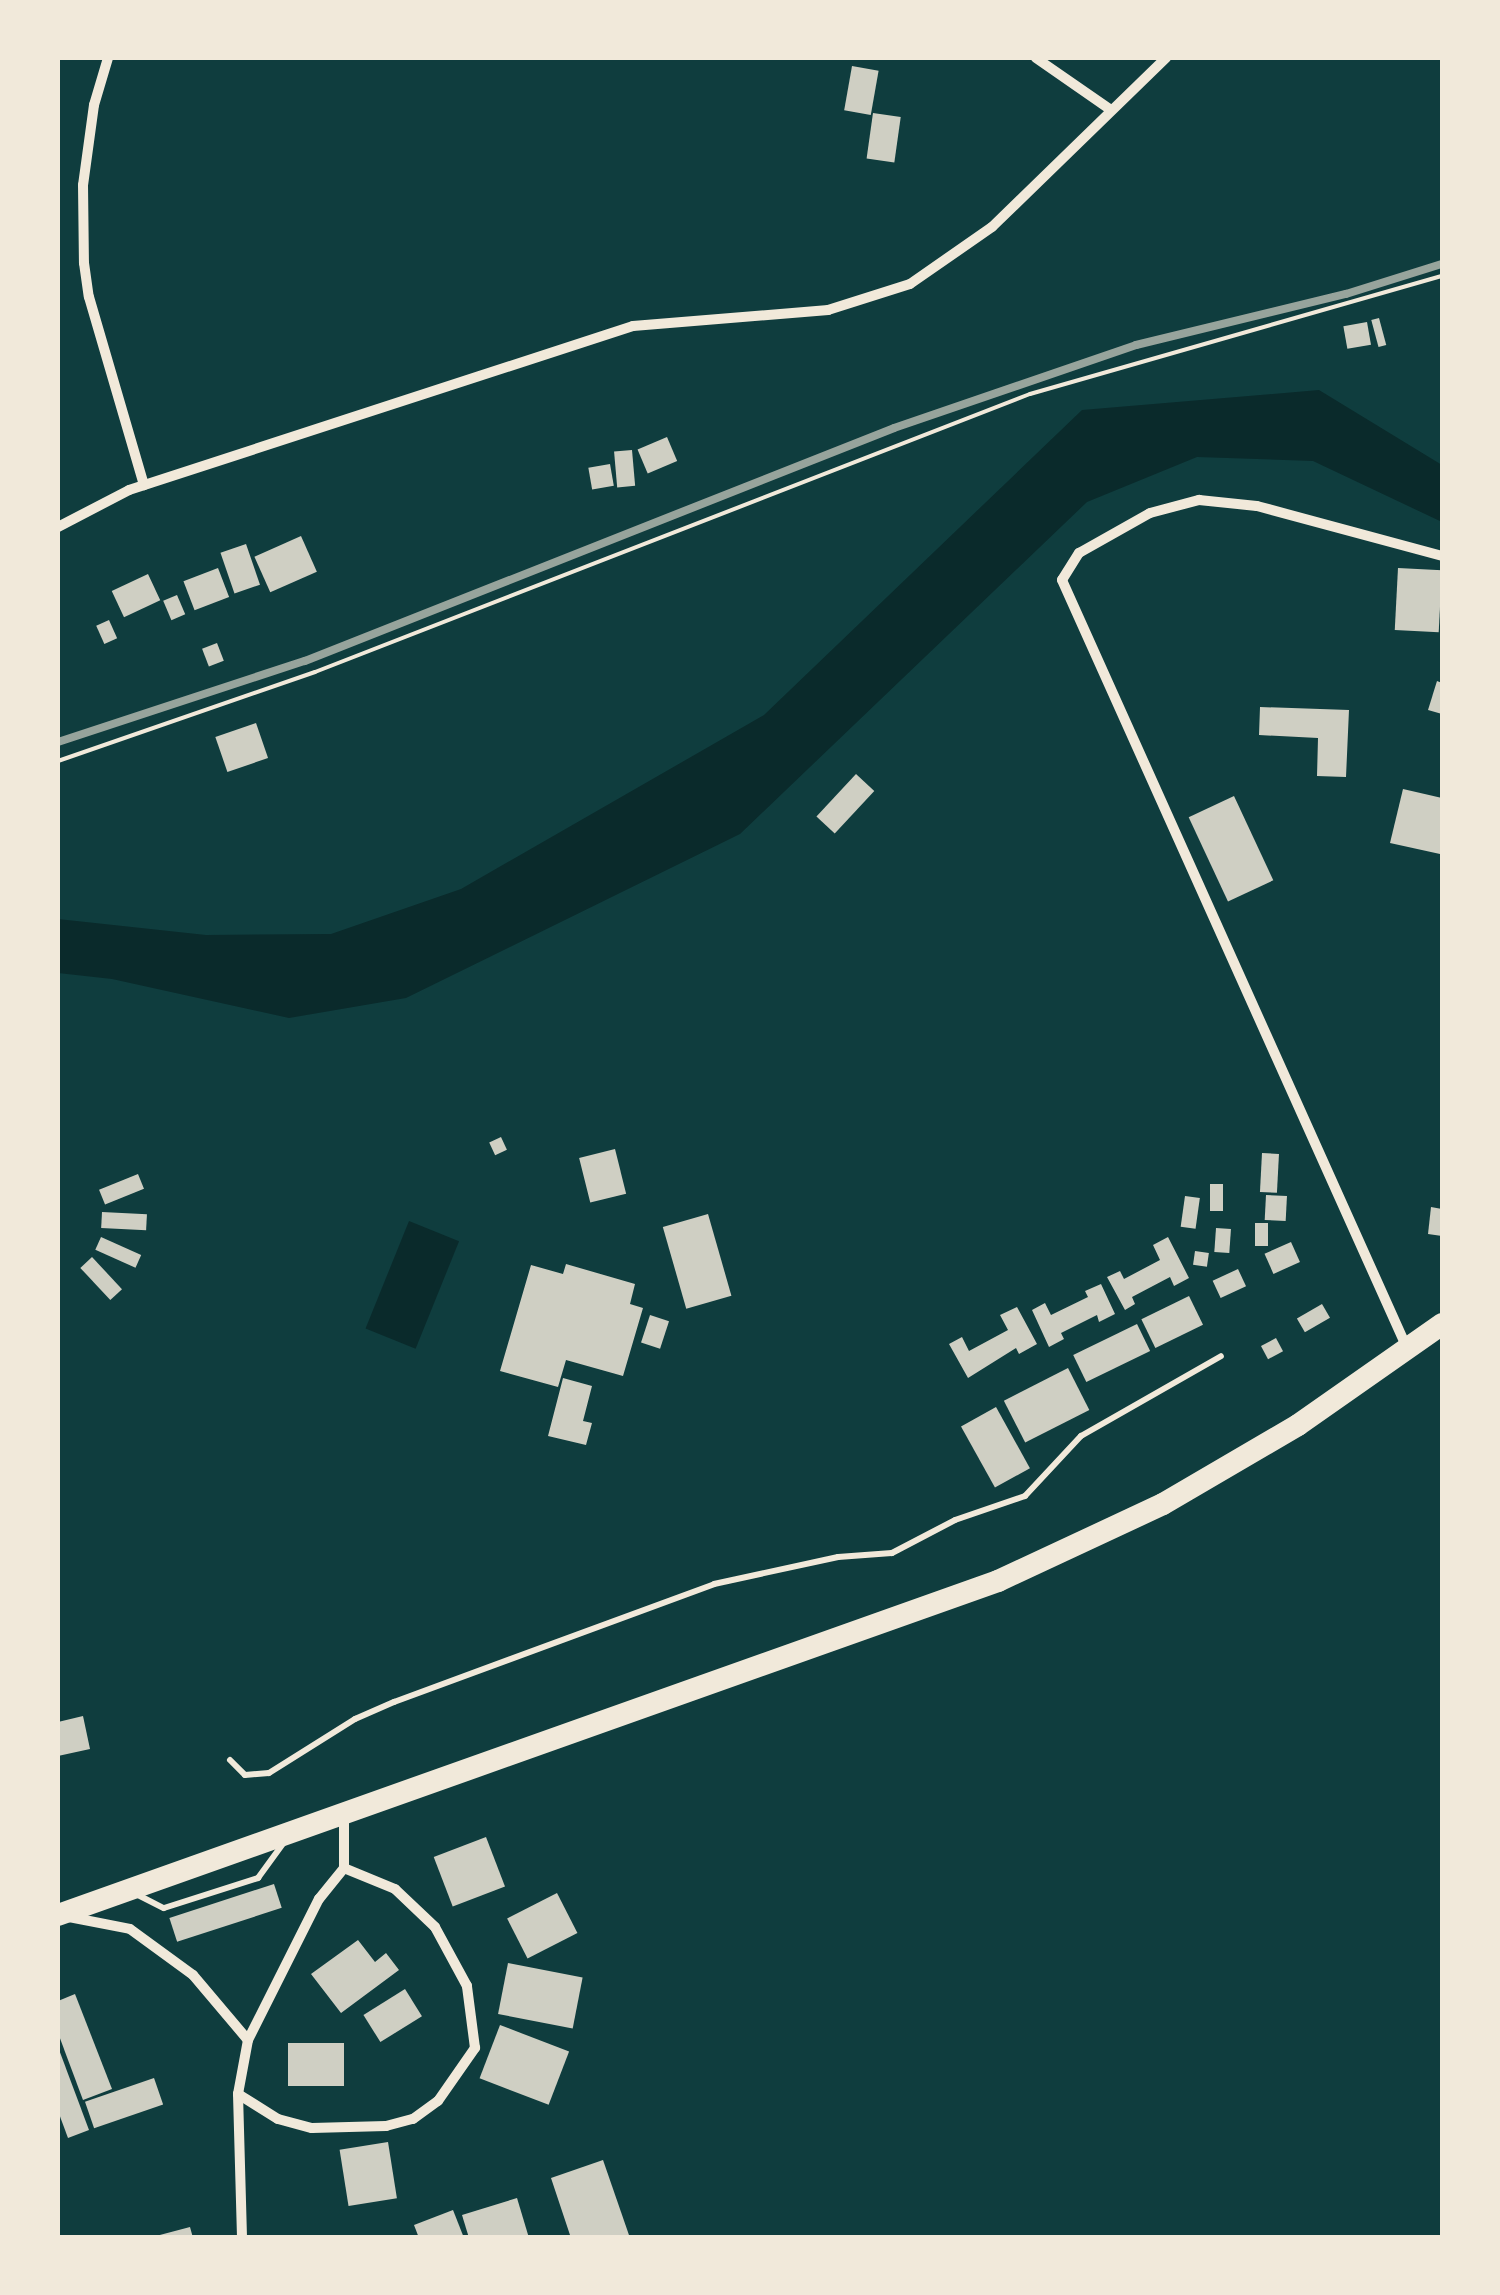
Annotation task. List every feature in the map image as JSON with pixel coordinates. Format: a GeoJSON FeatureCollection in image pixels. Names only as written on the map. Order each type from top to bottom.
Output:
{"type":"FeatureCollection","features":[{"type":"Feature","properties":{"kind":"highway"},"geometry":{"type":"LineString","coordinates":[[58,1915],[998,1581],[1163,1504],[1298,1424],[1442,1324]]}},
{"type":"Feature","properties":{"kind":"street"},"geometry":{"type":"LineString","coordinates":[[108,58],[94,105],[82,185],[84,262],[89,297],[144,485]]}},
{"type":"Feature","properties":{"kind":"street"},"geometry":{"type":"LineString","coordinates":[[1036,58],[1111,110]]}},
{"type":"Feature","properties":{"kind":"street"},"geometry":{"type":"LineString","coordinates":[[58,527],[144,485],[633,326],[828,310],[910,284],[992,227],[1166,58]]}},
{"type":"Feature","properties":{"kind":"street"},"geometry":{"type":"LineString","coordinates":[[1407,1349],[1062,580],[1079,553],[1150,513],[1199,500],[1257,506],[1442,556]]}},
{"type":"Feature","properties":{"kind":"street"},"geometry":{"type":"LineString","coordinates":[[242,2238],[238,2094],[248,2040],[310,1916],[344,1868],[344,1812]]}},
{"type":"Feature","properties":{"kind":"street"},"geometry":{"type":"LineString","coordinates":[[238,2094],[278,2119],[312,2128],[386,2126],[413,2119],[438,2102],[475,2048],[467,1986],[435,1927],[395,1889],[344,1868]]}},
{"type":"Feature","properties":{"kind":"street"},"geometry":{"type":"LineString","coordinates":[[58,1915],[130,1930],[193,1975],[248,2040]]}},
{"type":"Feature","properties":{"kind":"lane"},"geometry":{"type":"LineString","coordinates":[[230,1760],[245,1774],[269,1773],[355,1719],[394,1702],[714,1584],[838,1556],[892,1553],[955,1520],[1025,1496],[1081,1436],[1220,1356]]}},
{"type":"Feature","properties":{"kind":"lane"},"geometry":{"type":"LineString","coordinates":[[130,1889],[153,1906],[164,1908],[258,1878],[278,1857],[290,1831]]}},
{"type":"Feature","properties":{"kind":"path"},"geometry":{"type":"LineString","coordinates":[[58,761],[315,672],[1030,394],[1442,276]]}},
{"type":"Feature","properties":{"kind":"water"},"geometry":{"type":"Polygon","coordinates":[[[1319,390],[1442,465],[1442,522],[1313,461],[1197,457],[1087,502],[740,834],[406,998],[289,1018],[112,979],[58,973],[58,919],[206,935],[331,934],[461,889],[764,715],[1082,410],[1319,390]]]}},
{"type":"Feature","properties":{"kind":"water"},"geometry":{"type":"Polygon","coordinates":[[[409,1221],[459,1241],[416,1349],[366,1329],[409,1221]]]}},
{"type":"Feature","properties":{"kind":"building"},"geometry":{"type":"Polygon","coordinates":[[[852,66],[879,71],[871,115],[844,110],[852,66]]]}},
{"type":"Feature","properties":{"kind":"building"},"geometry":{"type":"Polygon","coordinates":[[[873,113],[901,117],[894,162],[867,159],[873,113]]]}},
{"type":"Feature","properties":{"kind":"building"},"geometry":{"type":"Polygon","coordinates":[[[1379,318],[1386,345],[1379,347],[1371,320],[1379,318]]]}},
{"type":"Feature","properties":{"kind":"building"},"geometry":{"type":"Polygon","coordinates":[[[1367,322],[1371,345],[1347,349],[1343,326],[1367,322]]]}},
{"type":"Feature","properties":{"kind":"building"},"geometry":{"type":"Polygon","coordinates":[[[667,437],[677,461],[648,473],[638,450],[667,437]]]}},
{"type":"Feature","properties":{"kind":"building"},"geometry":{"type":"Polygon","coordinates":[[[632,450],[635,486],[617,487],[614,452],[632,450]]]}},
{"type":"Feature","properties":{"kind":"building"},"geometry":{"type":"Polygon","coordinates":[[[610,464],[614,486],[592,489],[588,468],[610,464]]]}},
{"type":"Feature","properties":{"kind":"building"},"geometry":{"type":"Polygon","coordinates":[[[301,536],[317,572],[270,592],[254,557],[301,536]]]}},
{"type":"Feature","properties":{"kind":"building"},"geometry":{"type":"Polygon","coordinates":[[[246,544],[260,585],[234,593],[220,553],[246,544]]]}},
{"type":"Feature","properties":{"kind":"building"},"geometry":{"type":"Polygon","coordinates":[[[218,568],[229,597],[195,610],[183,581],[218,568]]]}},
{"type":"Feature","properties":{"kind":"building"},"geometry":{"type":"Polygon","coordinates":[[[1398,568],[1442,570],[1439,632],[1395,630],[1398,568]]]}},
{"type":"Feature","properties":{"kind":"building"},"geometry":{"type":"Polygon","coordinates":[[[148,574],[160,600],[124,617],[112,591],[148,574]]]}},
{"type":"Feature","properties":{"kind":"building"},"geometry":{"type":"Polygon","coordinates":[[[177,595],[185,614],[171,620],[163,601],[177,595]]]}},
{"type":"Feature","properties":{"kind":"building"},"geometry":{"type":"Polygon","coordinates":[[[109,620],[117,638],[104,644],[96,626],[109,620]]]}},
{"type":"Feature","properties":{"kind":"building"},"geometry":{"type":"Polygon","coordinates":[[[217,643],[224,661],[209,666],[202,649],[217,643]]]}},
{"type":"Feature","properties":{"kind":"building"},"geometry":{"type":"Polygon","coordinates":[[[1437,681],[1442,683],[1442,714],[1428,710],[1437,681]]]}},
{"type":"Feature","properties":{"kind":"building"},"geometry":{"type":"Polygon","coordinates":[[[1260,707],[1349,710],[1346,777],[1317,776],[1318,738],[1259,735],[1260,707]]]}},
{"type":"Feature","properties":{"kind":"building"},"geometry":{"type":"Polygon","coordinates":[[[256,723],[268,758],[227,772],[215,737],[256,723]]]}},
{"type":"Feature","properties":{"kind":"building"},"geometry":{"type":"Polygon","coordinates":[[[856,774],[874,791],[835,833],[816,816],[856,774]]]}},
{"type":"Feature","properties":{"kind":"building"},"geometry":{"type":"Polygon","coordinates":[[[1403,789],[1442,798],[1440,854],[1390,843],[1403,789]]]}},
{"type":"Feature","properties":{"kind":"building"},"geometry":{"type":"Polygon","coordinates":[[[1234,796],[1273,880],[1228,901],[1189,817],[1234,796]]]}},
{"type":"Feature","properties":{"kind":"building"},"geometry":{"type":"Polygon","coordinates":[[[501,1137],[507,1150],[495,1155],[489,1142],[501,1137]]]}},
{"type":"Feature","properties":{"kind":"building"},"geometry":{"type":"Polygon","coordinates":[[[615,1149],[626,1194],[590,1203],[579,1158],[615,1149]]]}},
{"type":"Feature","properties":{"kind":"building"},"geometry":{"type":"Polygon","coordinates":[[[1262,1153],[1279,1154],[1277,1193],[1260,1192],[1262,1153]]]}},
{"type":"Feature","properties":{"kind":"building"},"geometry":{"type":"Polygon","coordinates":[[[138,1174],[144,1189],[105,1205],[99,1190],[138,1174]]]}},
{"type":"Feature","properties":{"kind":"building"},"geometry":{"type":"Polygon","coordinates":[[[1210,1184],[1223,1184],[1223,1211],[1210,1211],[1210,1184]]]}},
{"type":"Feature","properties":{"kind":"building"},"geometry":{"type":"Polygon","coordinates":[[[1266,1195],[1287,1196],[1286,1221],[1265,1220],[1266,1195]]]}},
{"type":"Feature","properties":{"kind":"building"},"geometry":{"type":"Polygon","coordinates":[[[1185,1196],[1200,1198],[1196,1229],[1181,1227],[1185,1196]]]}},
{"type":"Feature","properties":{"kind":"building"},"geometry":{"type":"Polygon","coordinates":[[[1431,1207],[1442,1209],[1442,1236],[1428,1234],[1431,1207]]]}},
{"type":"Feature","properties":{"kind":"building"},"geometry":{"type":"Polygon","coordinates":[[[102,1212],[147,1214],[146,1230],[101,1228],[102,1212]]]}},
{"type":"Feature","properties":{"kind":"building"},"geometry":{"type":"Polygon","coordinates":[[[708,1214],[731,1296],[686,1309],[663,1227],[708,1214]]]}},
{"type":"Feature","properties":{"kind":"building"},"geometry":{"type":"Polygon","coordinates":[[[1255,1223],[1268,1223],[1268,1246],[1255,1246],[1255,1223]]]}},
{"type":"Feature","properties":{"kind":"building"},"geometry":{"type":"Polygon","coordinates":[[[1216,1228],[1231,1229],[1229,1253],[1214,1252],[1216,1228]]]}},
{"type":"Feature","properties":{"kind":"building"},"geometry":{"type":"Polygon","coordinates":[[[101,1237],[141,1255],[136,1268],[95,1250],[101,1237]]]}},
{"type":"Feature","properties":{"kind":"building"},"geometry":{"type":"Polygon","coordinates":[[[1168,1237],[1189,1278],[1174,1286],[1170,1277],[1132,1297],[1135,1304],[1125,1310],[1107,1277],[1120,1271],[1124,1279],[1160,1260],[1153,1245],[1168,1237]]]}},
{"type":"Feature","properties":{"kind":"building"},"geometry":{"type":"Polygon","coordinates":[[[1291,1242],[1300,1262],[1273,1274],[1265,1254],[1291,1242]]]}},
{"type":"Feature","properties":{"kind":"building"},"geometry":{"type":"Polygon","coordinates":[[[1195,1251],[1209,1253],[1207,1267],[1193,1265],[1195,1251]]]}},
{"type":"Feature","properties":{"kind":"building"},"geometry":{"type":"Polygon","coordinates":[[[92,1257],[122,1289],[110,1300],[80,1268],[92,1257]]]}},
{"type":"Feature","properties":{"kind":"building"},"geometry":{"type":"Polygon","coordinates":[[[566,1264],[635,1284],[630,1304],[643,1308],[623,1376],[566,1360],[558,1387],[500,1371],[531,1265],[563,1274],[566,1264]]]}},
{"type":"Feature","properties":{"kind":"building"},"geometry":{"type":"Polygon","coordinates":[[[1238,1269],[1246,1286],[1221,1298],[1213,1281],[1238,1269]]]}},
{"type":"Feature","properties":{"kind":"building"},"geometry":{"type":"Polygon","coordinates":[[[1101,1284],[1115,1314],[1099,1322],[1097,1315],[1061,1333],[1064,1339],[1049,1347],[1032,1310],[1045,1303],[1051,1315],[1088,1297],[1085,1291],[1101,1284]]]}},
{"type":"Feature","properties":{"kind":"building"},"geometry":{"type":"Polygon","coordinates":[[[1189,1296],[1203,1325],[1155,1348],[1141,1319],[1189,1296]]]}},
{"type":"Feature","properties":{"kind":"building"},"geometry":{"type":"Polygon","coordinates":[[[1322,1304],[1330,1318],[1305,1332],[1297,1318],[1322,1304]]]}},
{"type":"Feature","properties":{"kind":"building"},"geometry":{"type":"Polygon","coordinates":[[[1017,1307],[1037,1344],[1019,1354],[1016,1348],[968,1378],[949,1344],[962,1337],[969,1351],[1008,1330],[1000,1315],[1017,1307]]]}},
{"type":"Feature","properties":{"kind":"building"},"geometry":{"type":"Polygon","coordinates":[[[650,1315],[669,1321],[660,1349],[641,1343],[650,1315]]]}},
{"type":"Feature","properties":{"kind":"building"},"geometry":{"type":"Polygon","coordinates":[[[1137,1324],[1150,1351],[1086,1382],[1073,1355],[1137,1324]]]}},
{"type":"Feature","properties":{"kind":"building"},"geometry":{"type":"Polygon","coordinates":[[[1276,1338],[1283,1351],[1268,1359],[1261,1346],[1276,1338]]]}},
{"type":"Feature","properties":{"kind":"building"},"geometry":{"type":"Polygon","coordinates":[[[1068,1368],[1089,1410],[1025,1443],[1004,1401],[1068,1368]]]}},
{"type":"Feature","properties":{"kind":"building"},"geometry":{"type":"Polygon","coordinates":[[[563,1378],[592,1386],[583,1421],[592,1423],[586,1445],[548,1436],[563,1378]]]}},
{"type":"Feature","properties":{"kind":"building"},"geometry":{"type":"Polygon","coordinates":[[[996,1407],[1030,1468],[995,1488],[961,1426],[996,1407]]]}},
{"type":"Feature","properties":{"kind":"building"},"geometry":{"type":"Polygon","coordinates":[[[83,1716],[90,1749],[58,1756],[58,1722],[83,1716]]]}},
{"type":"Feature","properties":{"kind":"building"},"geometry":{"type":"Polygon","coordinates":[[[486,1837],[505,1886],[453,1907],[434,1857],[486,1837]]]}},
{"type":"Feature","properties":{"kind":"building"},"geometry":{"type":"Polygon","coordinates":[[[274,1884],[282,1908],[177,1942],[169,1918],[274,1884]]]}},
{"type":"Feature","properties":{"kind":"building"},"geometry":{"type":"Polygon","coordinates":[[[557,1893],[577,1933],[528,1959],[507,1918],[557,1893]]]}},
{"type":"Feature","properties":{"kind":"building"},"geometry":{"type":"Polygon","coordinates":[[[358,1940],[375,1962],[386,1953],[399,1970],[341,2013],[311,1974],[358,1940]]]}},
{"type":"Feature","properties":{"kind":"building"},"geometry":{"type":"Polygon","coordinates":[[[508,1963],[583,1978],[573,2029],[498,2014],[508,1963]]]}},
{"type":"Feature","properties":{"kind":"building"},"geometry":{"type":"Polygon","coordinates":[[[405,1989],[422,2016],[380,2042],[363,2015],[405,1989]]]}},
{"type":"Feature","properties":{"kind":"building"},"geometry":{"type":"Polygon","coordinates":[[[75,1994],[112,2089],[83,2100],[58,2033],[58,2001],[75,1994]]]}},
{"type":"Feature","properties":{"kind":"building"},"geometry":{"type":"Polygon","coordinates":[[[500,2025],[569,2052],[549,2105],[480,2078],[500,2025]]]}},
{"type":"Feature","properties":{"kind":"building"},"geometry":{"type":"Polygon","coordinates":[[[288,2043],[344,2043],[344,2086],[288,2086],[288,2043]]]}},
{"type":"Feature","properties":{"kind":"building"},"geometry":{"type":"Polygon","coordinates":[[[58,2047],[89,2130],[68,2138],[58,2111],[58,2047]]]}},
{"type":"Feature","properties":{"kind":"building"},"geometry":{"type":"Polygon","coordinates":[[[154,2078],[163,2104],[94,2128],[85,2102],[154,2078]]]}},
{"type":"Feature","properties":{"kind":"building"},"geometry":{"type":"Polygon","coordinates":[[[388,2142],[397,2198],[349,2206],[340,2150],[388,2142]]]}},
{"type":"Feature","properties":{"kind":"building"},"geometry":{"type":"Polygon","coordinates":[[[603,2160],[630,2238],[571,2238],[551,2178],[603,2160]]]}},
{"type":"Feature","properties":{"kind":"building"},"geometry":{"type":"Polygon","coordinates":[[[517,2198],[529,2238],[469,2238],[462,2215],[517,2198]]]}},
{"type":"Feature","properties":{"kind":"building"},"geometry":{"type":"Polygon","coordinates":[[[453,2210],[464,2238],[419,2238],[414,2225],[453,2210]]]}},
{"type":"Feature","properties":{"kind":"building"},"geometry":{"type":"Polygon","coordinates":[[[190,2227],[193,2238],[156,2238],[156,2236],[190,2227]]]}},
{"type":"Feature","properties":{"kind":"railway"},"geometry":{"type":"LineString","coordinates":[[58,742],[305,661],[894,428],[1136,345],[1346,294],[1442,264]]}}]}
